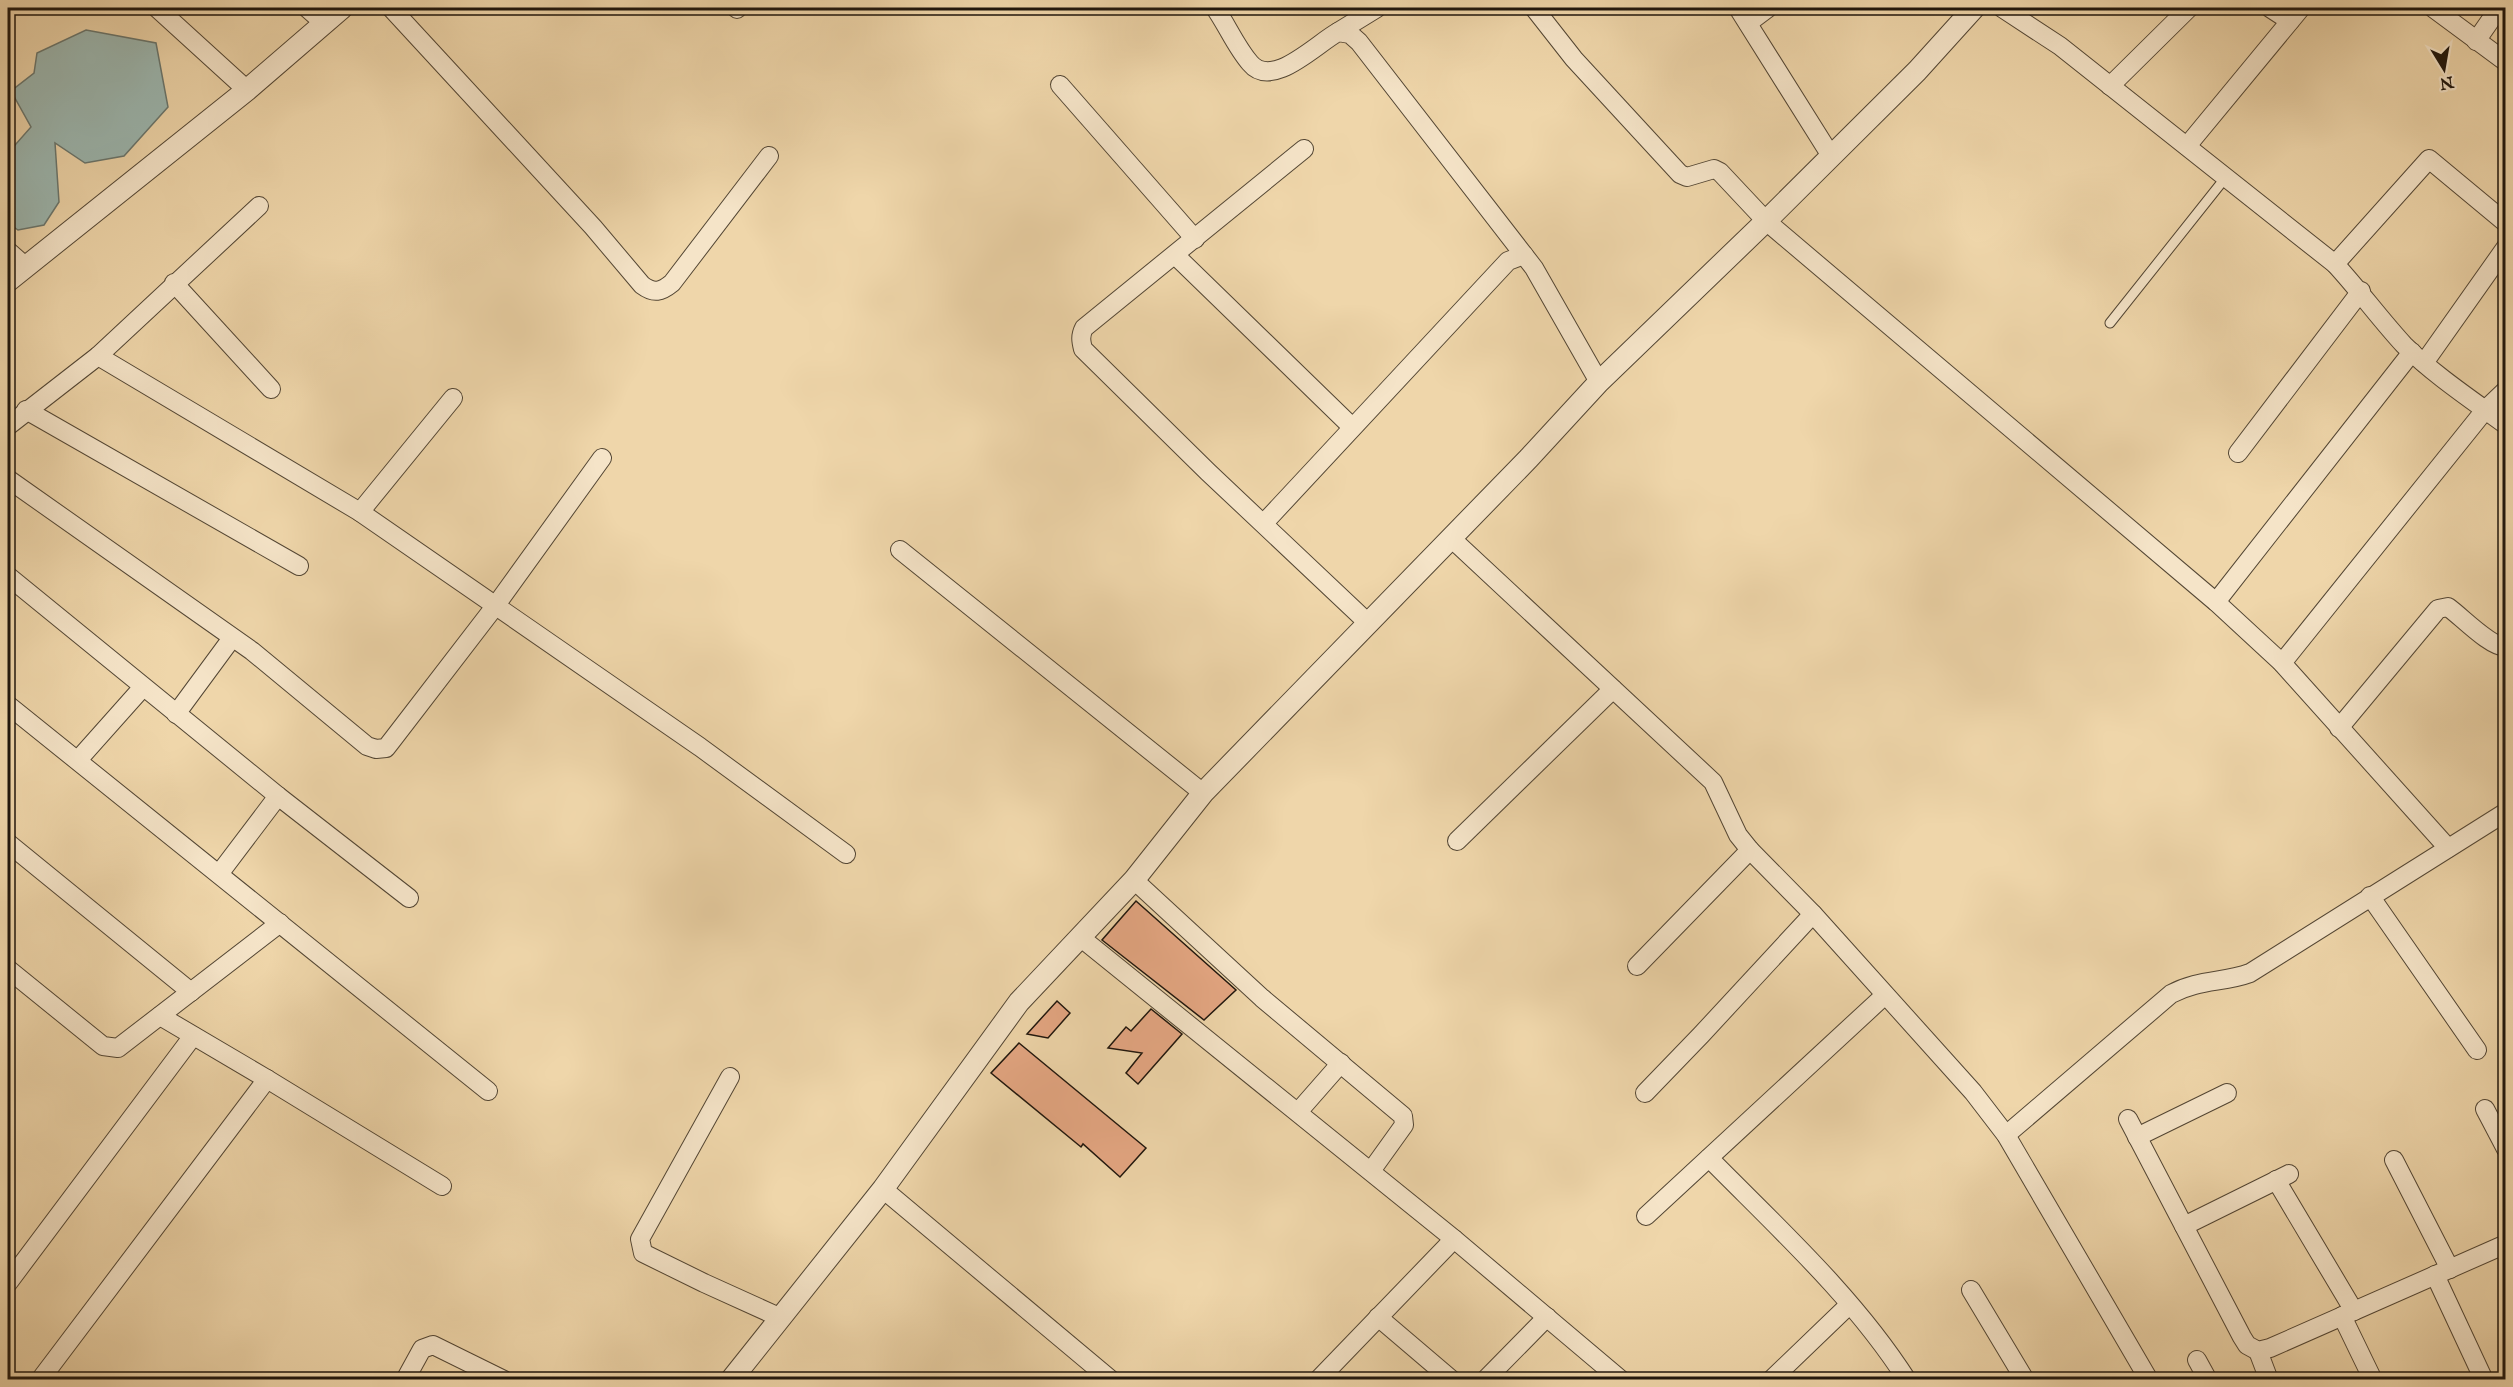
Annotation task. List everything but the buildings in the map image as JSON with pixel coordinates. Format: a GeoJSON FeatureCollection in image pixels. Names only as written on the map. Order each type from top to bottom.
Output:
{"type":"FeatureCollection","features":[{"type":"Feature","properties":{"kind":"street"},"geometry":{"type":"LineString","coordinates":[[157,8],[247,90]]}},
{"type":"Feature","properties":{"kind":"street"},"geometry":{"type":"LineString","coordinates":[[307,8],[324,23]]}},
{"type":"Feature","properties":{"kind":"street"},"geometry":{"type":"LineString","coordinates":[[8,281],[247,90],[342,8]]}},
{"type":"Feature","properties":{"kind":"street"},"geometry":{"type":"LineString","coordinates":[[391,8],[592,227],[642,285],[650,291],[661,291],[672,284],[769,156]]}},
{"type":"Feature","properties":{"kind":"street"},"geometry":{"type":"LineString","coordinates":[[1215,8],[1250,65],[1262,72],[1275,72],[1288,65],[1377,8]]}},
{"type":"Feature","properties":{"kind":"street"},"geometry":{"type":"LineString","coordinates":[[1534,8],[1574,59],[1680,174],[1687,177],[1714,169],[1718,170],[1766,222],[2216,602],[2283,663],[2448,848]]}},
{"type":"Feature","properties":{"kind":"street"},"geometry":{"type":"LineString","coordinates":[[1738,8],[1832,156]]}},
{"type":"Feature","properties":{"kind":"street"},"geometry":{"type":"LineString","coordinates":[[1748,23],[1768,8]]}},
{"type":"Feature","properties":{"kind":"street"},"geometry":{"type":"LineString","coordinates":[[731,1380],[883,1189],[1019,1002],[1134,880],[1203,793],[1599,382],[1766,222],[1917,71],[1974,8]]}},
{"type":"Feature","properties":{"kind":"street"},"geometry":{"type":"LineString","coordinates":[[2002,8],[2060,46],[2335,264],[2418,358],[2505,425]]}},
{"type":"Feature","properties":{"kind":"street"},"geometry":{"type":"LineString","coordinates":[[2110,86],[2189,8]]}},
{"type":"Feature","properties":{"kind":"street"},"geometry":{"type":"LineString","coordinates":[[2187,146],[2295,14],[2270,8]]}},
{"type":"Feature","properties":{"kind":"street"},"geometry":{"type":"LineString","coordinates":[[2433,8],[2505,62]]}},
{"type":"Feature","properties":{"kind":"street"},"geometry":{"type":"LineString","coordinates":[[2476,41],[2499,8]]}},
{"type":"Feature","properties":{"kind":"street"},"geometry":{"type":"LineString","coordinates":[[1338,33],[1350,34],[1359,42],[1534,268],[1599,382]]}},
{"type":"Feature","properties":{"kind":"street"},"geometry":{"type":"LineString","coordinates":[[1060,85],[1195,239]]}},
{"type":"Feature","properties":{"kind":"street"},"geometry":{"type":"LineString","coordinates":[[1304,149],[1084,328],[1080,335],[1083,349],[1208,472],[1367,622]]}},
{"type":"Feature","properties":{"kind":"street"},"geometry":{"type":"LineString","coordinates":[[2335,264],[2429,159],[2505,223]]}},
{"type":"Feature","properties":{"kind":"street"},"geometry":{"type":"LineString","coordinates":[[8,426],[98,356],[259,206]]}},
{"type":"Feature","properties":{"kind":"street"},"geometry":{"type":"LineString","coordinates":[[2216,602],[2418,358],[2505,248]]}},
{"type":"Feature","properties":{"kind":"street"},"geometry":{"type":"LineString","coordinates":[[8,250],[25,266]]}},
{"type":"Feature","properties":{"kind":"street"},"geometry":{"type":"LineString","coordinates":[[1175,255],[1352,427]]}},
{"type":"Feature","properties":{"kind":"street"},"geometry":{"type":"LineString","coordinates":[[1264,523],[1508,261],[1524,255]]}},
{"type":"Feature","properties":{"kind":"street"},"geometry":{"type":"LineString","coordinates":[[174,283],[271,388]]}},
{"type":"Feature","properties":{"kind":"street"},"geometry":{"type":"LineString","coordinates":[[2238,453],[2361,291]]}},
{"type":"Feature","properties":{"kind":"street"},"geometry":{"type":"LineString","coordinates":[[98,356],[360,512],[700,747],[846,854]]}},
{"type":"Feature","properties":{"kind":"street"},"geometry":{"type":"LineString","coordinates":[[2283,663],[2485,410],[2505,390]]}},
{"type":"Feature","properties":{"kind":"street"},"geometry":{"type":"LineString","coordinates":[[360,512],[453,398]]}},
{"type":"Feature","properties":{"kind":"street"},"geometry":{"type":"LineString","coordinates":[[26,410],[299,566]]}},
{"type":"Feature","properties":{"kind":"street"},"geometry":{"type":"LineString","coordinates":[[8,479],[232,638],[367,746],[376,749],[386,748],[496,605],[602,458]]}},
{"type":"Feature","properties":{"kind":"street"},"geometry":{"type":"LineString","coordinates":[[1451,538],[1713,782],[1738,835],[1750,850],[1813,914],[1973,1092],[2006,1135],[2149,1380]]}},
{"type":"Feature","properties":{"kind":"street"},"geometry":{"type":"LineString","coordinates":[[900,550],[1203,793]]}},
{"type":"Feature","properties":{"kind":"street"},"geometry":{"type":"LineString","coordinates":[[8,576],[278,796],[409,898]]}},
{"type":"Feature","properties":{"kind":"street"},"geometry":{"type":"LineString","coordinates":[[2339,728],[2438,609],[2448,607],[2491,642],[2501,648],[2505,647]]}},
{"type":"Feature","properties":{"kind":"street"},"geometry":{"type":"LineString","coordinates":[[176,714],[232,638]]}},
{"type":"Feature","properties":{"kind":"street"},"geometry":{"type":"LineString","coordinates":[[78,760],[143,687]]}},
{"type":"Feature","properties":{"kind":"street"},"geometry":{"type":"LineString","coordinates":[[1457,842],[1613,689]]}},
{"type":"Feature","properties":{"kind":"street"},"geometry":{"type":"LineString","coordinates":[[8,705],[488,1091]]}},
{"type":"Feature","properties":{"kind":"street"},"geometry":{"type":"LineString","coordinates":[[219,874],[278,796]]}},
{"type":"Feature","properties":{"kind":"street"},"geometry":{"type":"LineString","coordinates":[[2006,1135],[2171,994],[2188,985],[2235,978],[2250,973],[2448,848],[2504,817]]}},
{"type":"Feature","properties":{"kind":"street"},"geometry":{"type":"LineString","coordinates":[[8,843],[191,992]]}},
{"type":"Feature","properties":{"kind":"street"},"geometry":{"type":"LineString","coordinates":[[1637,966],[1750,850]]}},
{"type":"Feature","properties":{"kind":"street"},"geometry":{"type":"LineString","coordinates":[[1134,880],[1253,991],[1341,1063],[1404,1120],[1401,1130],[1371,1171]]}},
{"type":"Feature","properties":{"kind":"street"},"geometry":{"type":"LineString","coordinates":[[2370,896],[2477,1050]]}},
{"type":"Feature","properties":{"kind":"street"},"geometry":{"type":"LineString","coordinates":[[1645,1093],[1813,914]]}},
{"type":"Feature","properties":{"kind":"street"},"geometry":{"type":"LineString","coordinates":[[8,969],[103,1046],[118,1048],[280,923]]}},
{"type":"Feature","properties":{"kind":"street"},"geometry":{"type":"LineString","coordinates":[[1080,937],[1371,1171],[1621,1380]]}},
{"type":"Feature","properties":{"kind":"street"},"geometry":{"type":"LineString","coordinates":[[1646,1216],[1885,995]]}},
{"type":"Feature","properties":{"kind":"street"},"geometry":{"type":"LineString","coordinates":[[160,1016],[442,1186]]}},
{"type":"Feature","properties":{"kind":"street"},"geometry":{"type":"LineString","coordinates":[[8,1282],[193,1036]]}},
{"type":"Feature","properties":{"kind":"street"},"geometry":{"type":"LineString","coordinates":[[1298,1112],[1341,1063]]}},
{"type":"Feature","properties":{"kind":"street"},"geometry":{"type":"LineString","coordinates":[[730,1077],[640,1239],[641,1247],[643,1253],[779,1317]]}},
{"type":"Feature","properties":{"kind":"street"},"geometry":{"type":"LineString","coordinates":[[40,1380],[267,1079]]}},
{"type":"Feature","properties":{"kind":"street"},"geometry":{"type":"LineString","coordinates":[[2137,1137],[2227,1093]]}},
{"type":"Feature","properties":{"kind":"street"},"geometry":{"type":"LineString","coordinates":[[2485,1109],[2505,1149]]}},
{"type":"Feature","properties":{"kind":"street"},"geometry":{"type":"LineString","coordinates":[[2128,1119],[2247,1345],[2258,1351],[2269,1380]]}},
{"type":"Feature","properties":{"kind":"street"},"geometry":{"type":"LineString","coordinates":[[1709,1158],[1849,1305],[1889,1351],[1907,1380]]}},
{"type":"Feature","properties":{"kind":"street"},"geometry":{"type":"LineString","coordinates":[[2394,1160],[2443,1272],[2484,1380]]}},
{"type":"Feature","properties":{"kind":"street"},"geometry":{"type":"LineString","coordinates":[[2184,1226],[2283,1177],[2348,1313],[2373,1380]]}},
{"type":"Feature","properties":{"kind":"street"},"geometry":{"type":"LineString","coordinates":[[883,1189],[1111,1380]]}},
{"type":"Feature","properties":{"kind":"street"},"geometry":{"type":"LineString","coordinates":[[1318,1380],[1454,1239]]}},
{"type":"Feature","properties":{"kind":"street"},"geometry":{"type":"LineString","coordinates":[[2258,1351],[2505,1244]]}},
{"type":"Feature","properties":{"kind":"street"},"geometry":{"type":"LineString","coordinates":[[1971,1290],[2025,1380]]}},
{"type":"Feature","properties":{"kind":"street"},"geometry":{"type":"LineString","coordinates":[[1771,1380],[1849,1305]]}},
{"type":"Feature","properties":{"kind":"street"},"geometry":{"type":"LineString","coordinates":[[1378,1317],[1452,1380]]}},
{"type":"Feature","properties":{"kind":"street"},"geometry":{"type":"LineString","coordinates":[[1485,1380],[1547,1317]]}},
{"type":"Feature","properties":{"kind":"street"},"geometry":{"type":"LineString","coordinates":[[405,1380],[422,1349],[433,1345],[504,1380]]}},
{"type":"Feature","properties":{"kind":"street"},"geometry":{"type":"LineString","coordinates":[[2197,1360],[2208,1380]]}},
{"type":"Feature","properties":{"kind":"lane"},"geometry":{"type":"LineString","coordinates":[[2110,323],[2226,177]]}},
{"type":"Feature","properties":{"kind":"water"},"geometry":{"type":"Polygon","coordinates":[[[86,30],[156,43],[168,107],[124,156],[85,163],[55,143],[59,202],[44,225],[18,230],[8,223],[8,153],[31,127],[11,91],[34,73],[37,53],[86,30]]]}}]}
